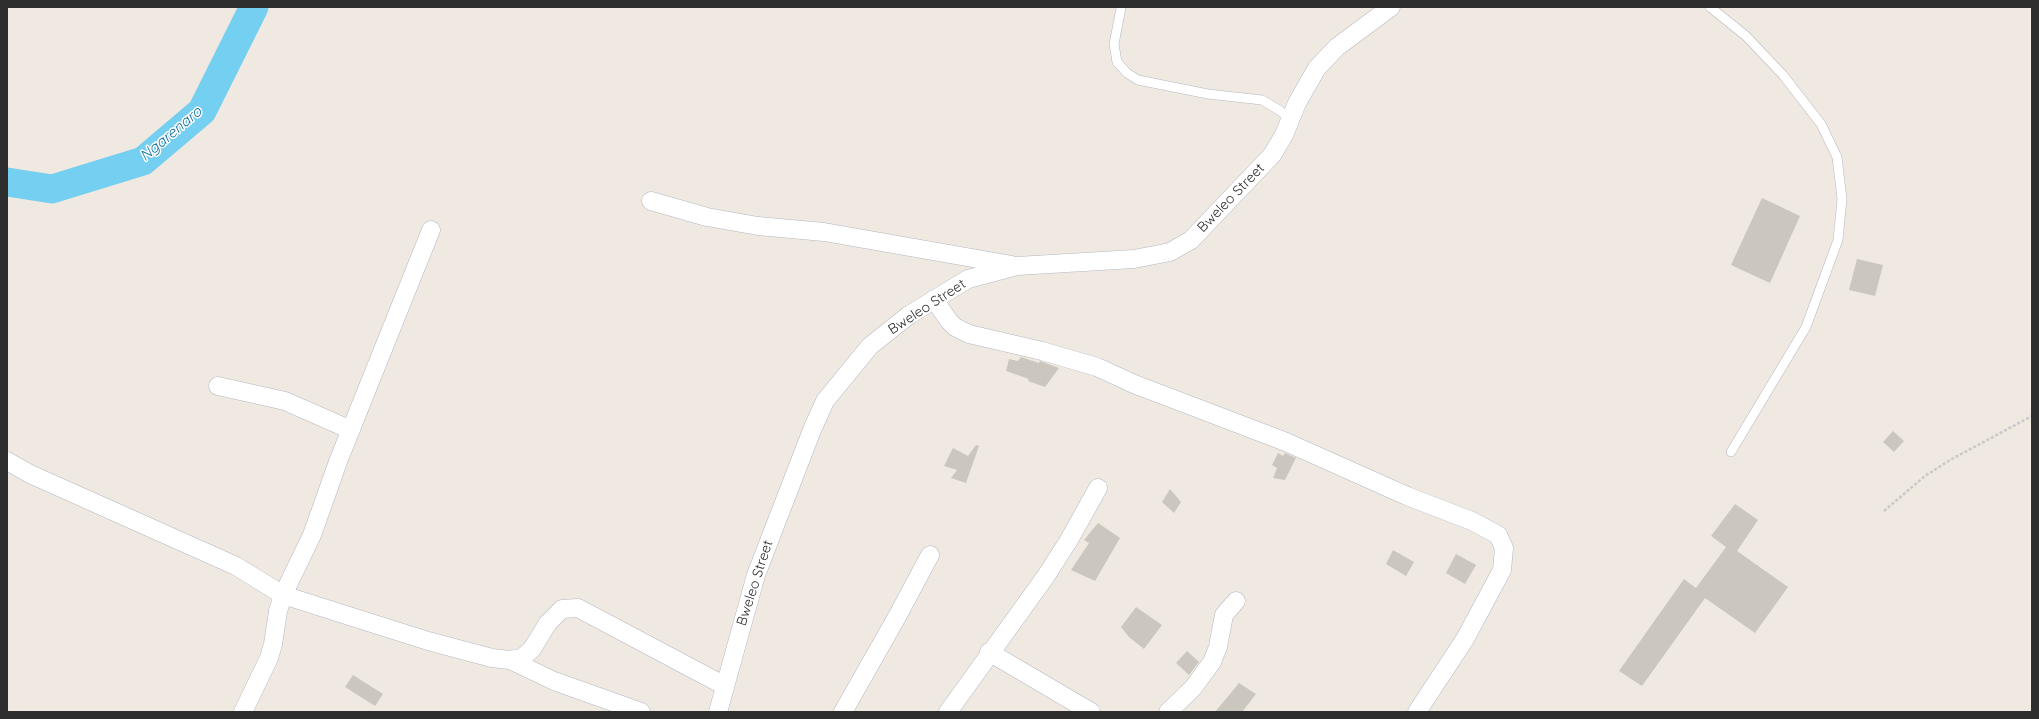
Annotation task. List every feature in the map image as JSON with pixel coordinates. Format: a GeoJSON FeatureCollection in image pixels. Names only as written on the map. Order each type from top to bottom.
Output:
{"type":"FeatureCollection","features":[{"type":"Feature","properties":{"kind":"street","name":"Bweleo Street"},"geometry":{"type":"LineString","coordinates":[[718,712],[756,575],[825,401],[870,346],[909,315],[968,280],[1017,266],[1134,259],[1170,252],[1191,240],[1272,155],[1284,135],[1306,85],[1317,68],[1336,47],[1391,7]]}},
{"type":"Feature","properties":{"kind":"street"},"geometry":{"type":"LineString","coordinates":[[651,201],[707,217],[758,226],[824,232],[1017,266]]}},
{"type":"Feature","properties":{"kind":"street"},"geometry":{"type":"LineString","coordinates":[[243,712],[273,644],[278,611],[283,595],[312,535],[351,430],[431,230]]}},
{"type":"Feature","properties":{"kind":"street"},"geometry":{"type":"LineString","coordinates":[[934,299],[949,321],[955,327],[969,334],[1042,351],[1097,367],[1134,384],[1286,442],[1407,496],[1472,522],[1498,535],[1504,548],[1502,570],[1465,639],[1417,712]]}},
{"type":"Feature","properties":{"kind":"street"},"geometry":{"type":"LineString","coordinates":[[218,386],[285,401],[351,430]]}},
{"type":"Feature","properties":{"kind":"street"},"geometry":{"type":"LineString","coordinates":[[7,461],[30,474],[236,566],[283,595],[428,641],[492,658],[510,660],[522,658],[532,649],[548,622],[562,609],[578,608],[725,686]]}},
{"type":"Feature","properties":{"kind":"street"},"geometry":{"type":"LineString","coordinates":[[948,712],[989,652],[1050,570],[1069,540],[1098,488]]}},
{"type":"Feature","properties":{"kind":"street"},"geometry":{"type":"LineString","coordinates":[[843,712],[898,616],[930,555]]}},
{"type":"Feature","properties":{"kind":"street"},"geometry":{"type":"LineString","coordinates":[[1168,712],[1193,688],[1212,662],[1218,646],[1224,615],[1236,601]]}},
{"type":"Feature","properties":{"kind":"street"},"geometry":{"type":"LineString","coordinates":[[989,652],[1091,712]]}},
{"type":"Feature","properties":{"kind":"street"},"geometry":{"type":"LineString","coordinates":[[510,660],[554,681],[640,712]]}},
{"type":"Feature","properties":{"kind":"lane"},"geometry":{"type":"LineString","coordinates":[[1710,7],[1746,36],[1784,75],[1821,124],[1837,157],[1842,199],[1838,240],[1806,327],[1731,452]]}},
{"type":"Feature","properties":{"kind":"lane"},"geometry":{"type":"LineString","coordinates":[[1120,8],[1114,44],[1117,62],[1127,73],[1138,80],[1208,94],[1262,100],[1279,110],[1290,119]]}},
{"type":"Feature","properties":{"kind":"path"},"geometry":{"type":"LineString","coordinates":[[1884,511],[1925,476],[1950,460],[2032,416]]}},
{"type":"Feature","properties":{"kind":"building"},"geometry":{"type":"Polygon","coordinates":[[[1762,198],[1800,216],[1770,283],[1731,265],[1762,198]]]}},
{"type":"Feature","properties":{"kind":"building"},"geometry":{"type":"Polygon","coordinates":[[[1857,259],[1883,265],[1875,296],[1849,290],[1857,259]]]}},
{"type":"Feature","properties":{"kind":"building"},"geometry":{"type":"Polygon","coordinates":[[[1021,357],[1039,363],[1040,361],[1059,368],[1045,387],[1028,381],[1029,379],[1006,371],[1009,359],[1018,361],[1021,357]]]}},
{"type":"Feature","properties":{"kind":"building"},"geometry":{"type":"Polygon","coordinates":[[[1893,431],[1904,441],[1894,452],[1883,442],[1893,431]]]}},
{"type":"Feature","properties":{"kind":"building"},"geometry":{"type":"Polygon","coordinates":[[[976,445],[979,446],[966,483],[951,478],[957,470],[944,466],[953,448],[968,456],[976,445]]]}},
{"type":"Feature","properties":{"kind":"building"},"geometry":{"type":"Polygon","coordinates":[[[1278,453],[1283,456],[1285,453],[1296,458],[1285,480],[1273,478],[1277,468],[1272,465],[1278,453]]]}},
{"type":"Feature","properties":{"kind":"building"},"geometry":{"type":"Polygon","coordinates":[[[1170,489],[1181,502],[1174,513],[1162,502],[1170,489]]]}},
{"type":"Feature","properties":{"kind":"building"},"geometry":{"type":"Polygon","coordinates":[[[1735,504],[1758,520],[1737,551],[1788,587],[1755,633],[1705,598],[1642,686],[1619,671],[1684,579],[1696,588],[1726,547],[1711,536],[1735,504]]]}},
{"type":"Feature","properties":{"kind":"building"},"geometry":{"type":"Polygon","coordinates":[[[1098,523],[1120,538],[1095,581],[1071,570],[1089,543],[1084,540],[1098,523]]]}},
{"type":"Feature","properties":{"kind":"building"},"geometry":{"type":"Polygon","coordinates":[[[1393,550],[1414,562],[1406,576],[1386,564],[1393,550]]]}},
{"type":"Feature","properties":{"kind":"building"},"geometry":{"type":"Polygon","coordinates":[[[1456,554],[1476,565],[1465,584],[1446,573],[1456,554]]]}},
{"type":"Feature","properties":{"kind":"building"},"geometry":{"type":"Polygon","coordinates":[[[1136,607],[1162,625],[1144,649],[1129,637],[1121,627],[1136,607]]]}},
{"type":"Feature","properties":{"kind":"building"},"geometry":{"type":"Polygon","coordinates":[[[1187,651],[1199,662],[1189,675],[1176,663],[1187,651]]]}},
{"type":"Feature","properties":{"kind":"building"},"geometry":{"type":"Polygon","coordinates":[[[353,675],[383,694],[375,706],[345,687],[353,675]]]}},
{"type":"Feature","properties":{"kind":"building"},"geometry":{"type":"Polygon","coordinates":[[[1239,683],[1256,694],[1242,712],[1215,712],[1239,683]]]}},
{"type":"Feature","properties":{"kind":"waterway","name":"Ngarenaro"},"geometry":{"type":"LineString","coordinates":[[7,182],[52,189],[143,161],[202,111],[254,7]]}}]}
